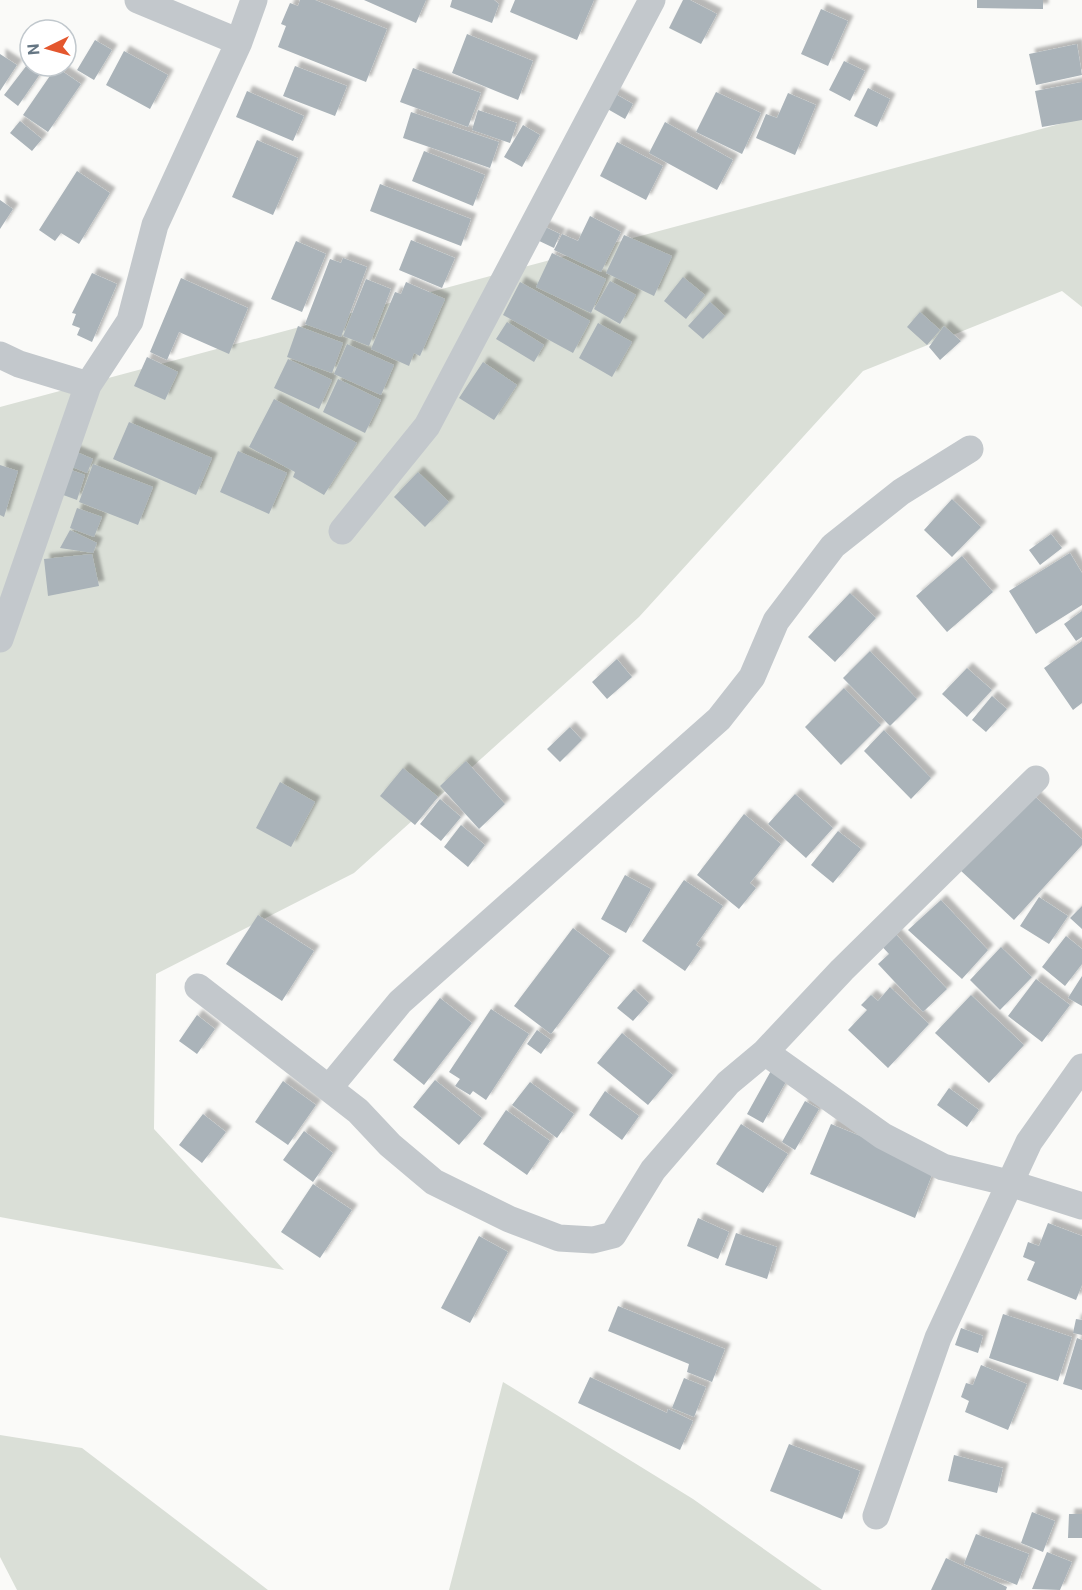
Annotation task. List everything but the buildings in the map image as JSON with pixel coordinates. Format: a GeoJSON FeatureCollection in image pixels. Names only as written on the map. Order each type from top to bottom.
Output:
{"type":"FeatureCollection","features":[{"type":"Feature","properties":{"kind":"street"},"geometry":{"type":"LineString","coordinates":[[138,0],[239,42]]}},
{"type":"Feature","properties":{"kind":"street"},"geometry":{"type":"LineString","coordinates":[[0,639],[88,385],[130,321],[155,225],[239,42],[254,0]]}},
{"type":"Feature","properties":{"kind":"street"},"geometry":{"type":"LineString","coordinates":[[342,531],[427,426],[652,0]]}},
{"type":"Feature","properties":{"kind":"street"},"geometry":{"type":"LineString","coordinates":[[0,355],[19,364],[88,385]]}},
{"type":"Feature","properties":{"kind":"street"},"geometry":{"type":"LineString","coordinates":[[329,1088],[400,1002],[719,719],[752,677],[776,621],[833,546],[901,492],[970,449]]}},
{"type":"Feature","properties":{"kind":"street"},"geometry":{"type":"LineString","coordinates":[[198,987],[358,1111],[390,1145],[434,1182],[509,1219],[559,1238],[593,1240],[612,1235],[653,1170],[728,1083],[765,1052],[842,970],[1036,779]]}},
{"type":"Feature","properties":{"kind":"street"},"geometry":{"type":"LineString","coordinates":[[765,1052],[883,1136],[943,1167],[1009,1183],[1082,1206]]}},
{"type":"Feature","properties":{"kind":"street"},"geometry":{"type":"LineString","coordinates":[[876,1516],[938,1338],[1009,1183],[1029,1142],[1082,1067]]}},
{"type":"Feature","properties":{"kind":"shaded area"},"geometry":{"type":"Polygon","coordinates":[[[1082,118],[1082,307],[1062,291],[863,371],[639,617],[354,873],[156,974],[154,1129],[284,1270],[0,1217],[0,407],[1082,118]]]}},
{"type":"Feature","properties":{"kind":"shaded area"},"geometry":{"type":"Polygon","coordinates":[[[503,1382],[693,1499],[822,1590],[449,1590],[503,1382]]]}},
{"type":"Feature","properties":{"kind":"shaded area"},"geometry":{"type":"Polygon","coordinates":[[[0,1435],[82,1448],[268,1590],[17,1590],[0,1557],[0,1435]]]}}]}
